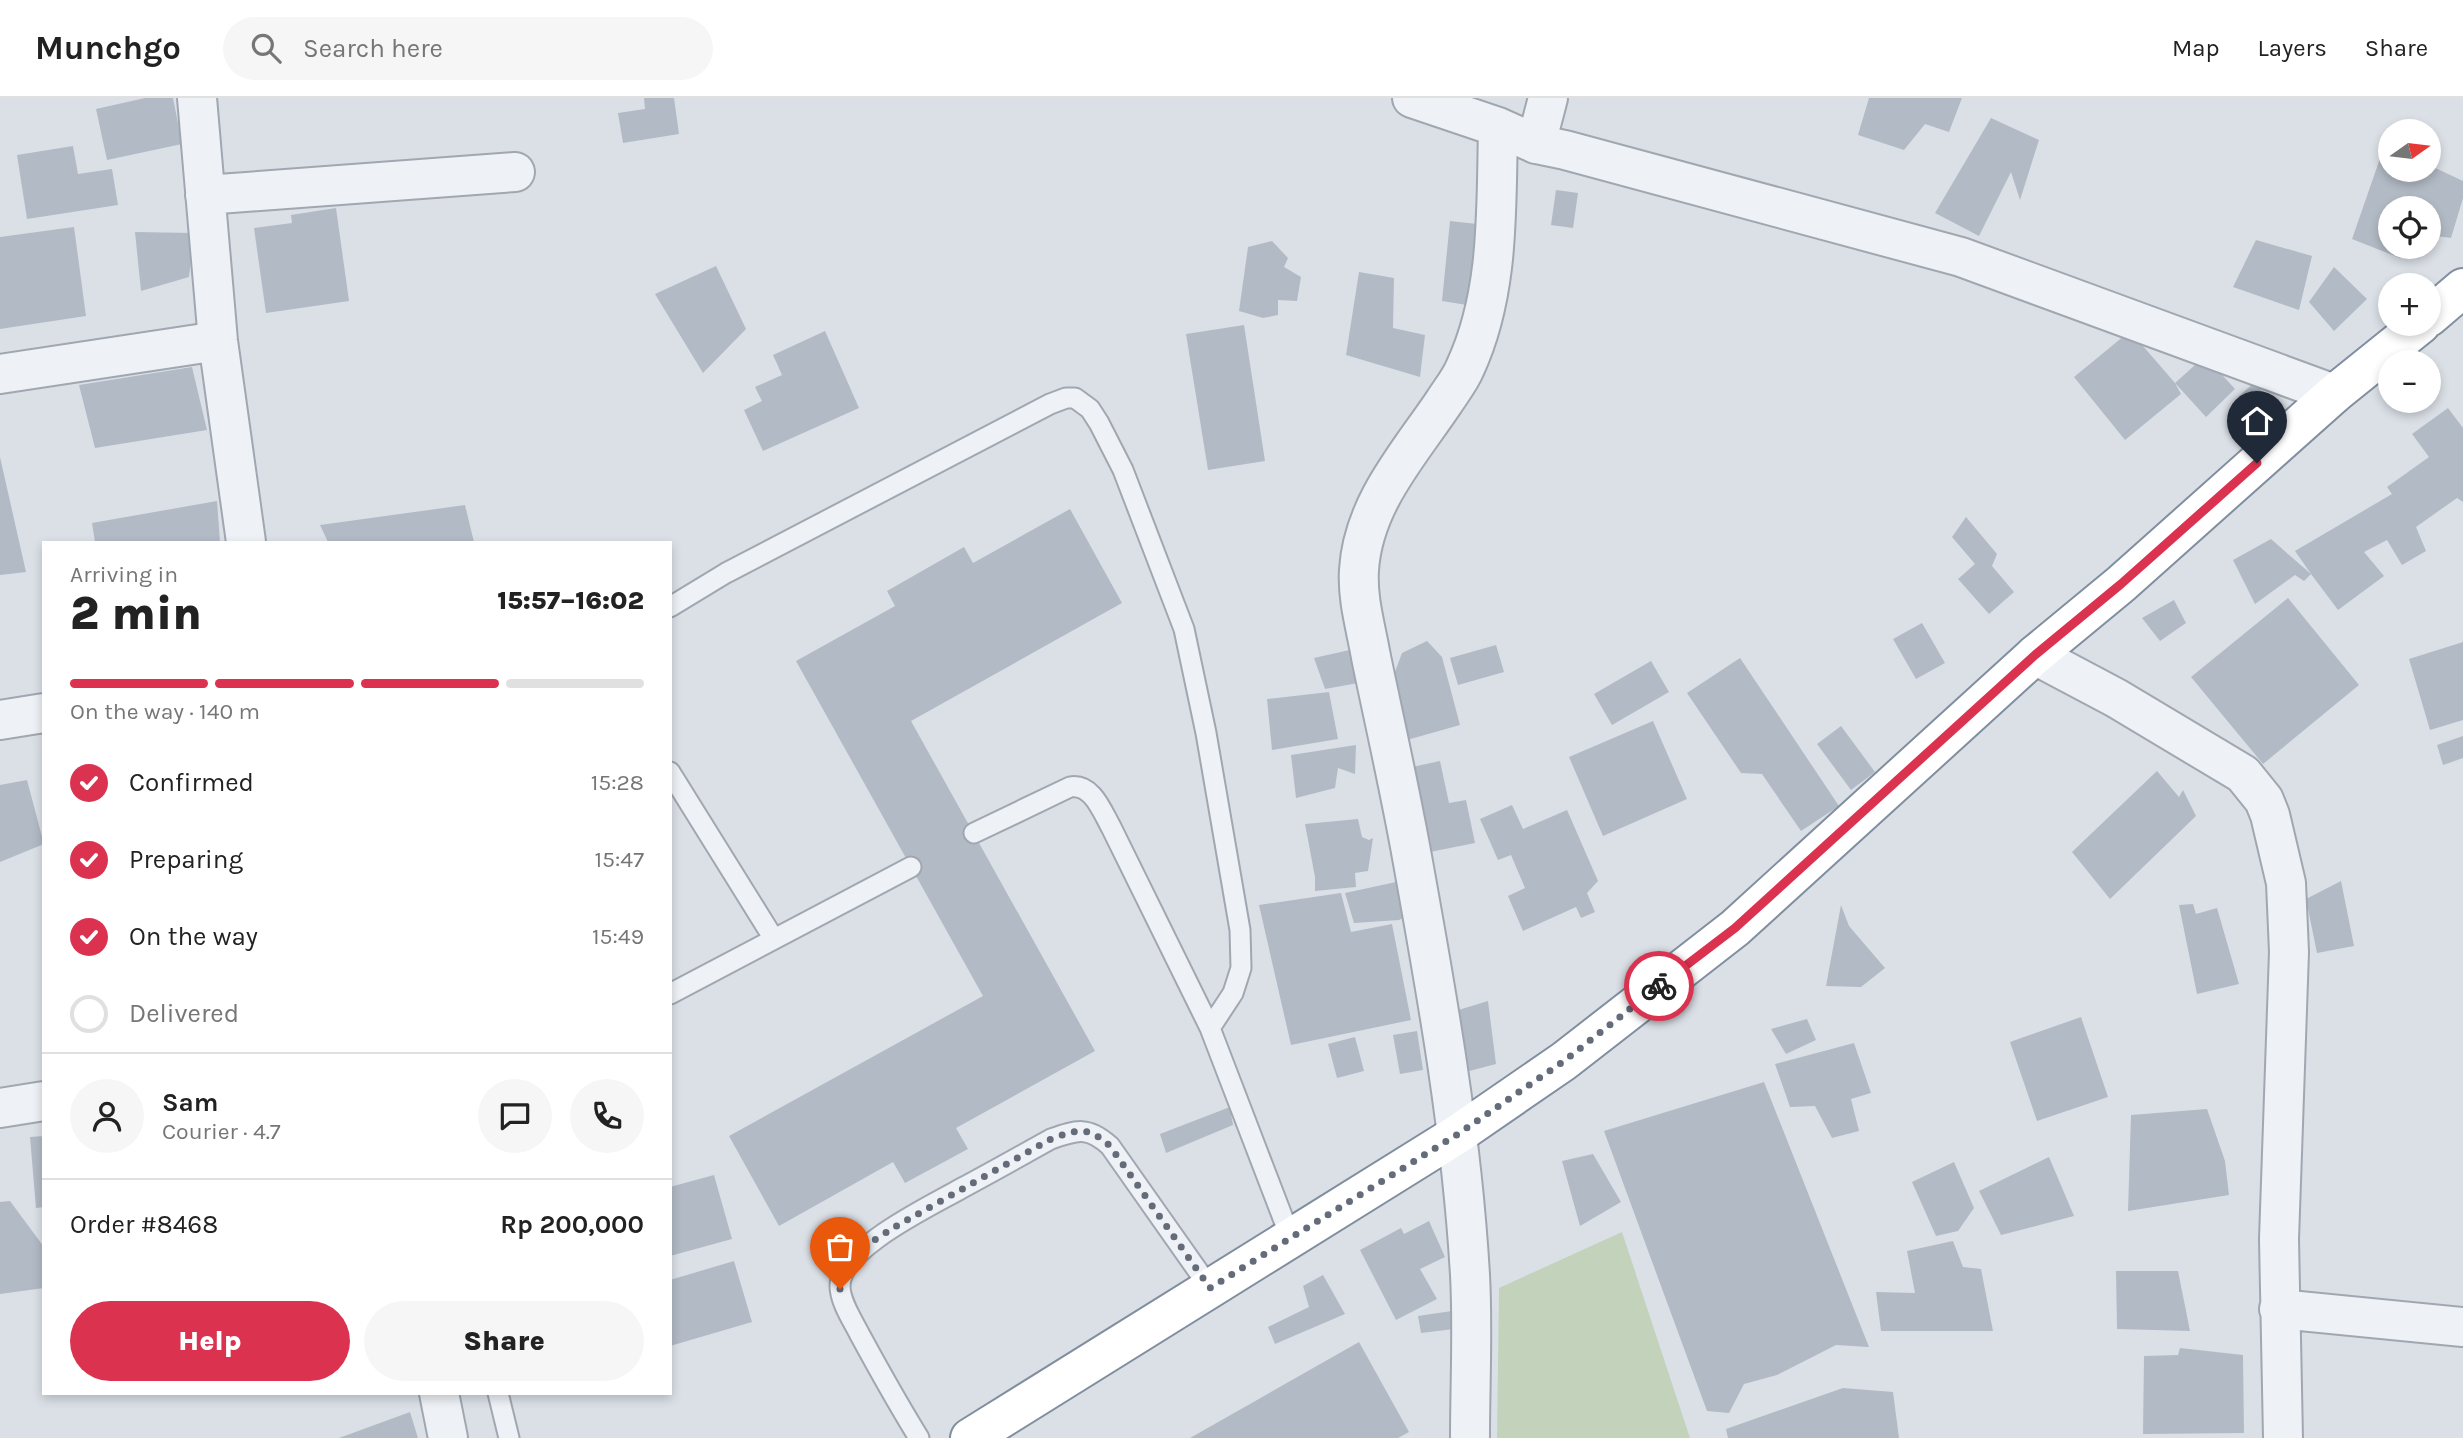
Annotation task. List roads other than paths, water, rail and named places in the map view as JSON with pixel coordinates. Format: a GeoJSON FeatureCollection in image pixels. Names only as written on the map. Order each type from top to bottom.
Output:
{"type":"FeatureCollection","features":[{"type":"Feature","properties":{"kind":"highway"},"geometry":{"type":"LineString","coordinates":[[2441,307],[2463,288]]}},
{"type":"Feature","properties":{"kind":"highway"},"geometry":{"type":"LineString","coordinates":[[970,1438],[1458,1134],[1564,1061],[1735,928],[2035,655],[2121,584],[2334,394],[2406,336]]}},
{"type":"Feature","properties":{"kind":"street"},"geometry":{"type":"LineString","coordinates":[[197,98],[218,341],[246,541]]}},
{"type":"Feature","properties":{"kind":"street"},"geometry":{"type":"LineString","coordinates":[[1412,98],[1498,127],[1536,144],[1961,257],[2334,394]]}},
{"type":"Feature","properties":{"kind":"street"},"geometry":{"type":"LineString","coordinates":[[1536,144],[1548,98]]}},
{"type":"Feature","properties":{"kind":"street"},"geometry":{"type":"LineString","coordinates":[[1470,1438],[1470,1276],[1458,1134],[1411,855],[1364,624],[1359,570],[1364,541],[1375,506],[1389,479],[1408,456],[1463,372],[1477,342],[1486,307],[1495,245],[1498,127]]}},
{"type":"Feature","properties":{"kind":"street"},"geometry":{"type":"LineString","coordinates":[[205,195],[515,172]]}},
{"type":"Feature","properties":{"kind":"street"},"geometry":{"type":"LineString","coordinates":[[0,374],[218,341]]}},
{"type":"Feature","properties":{"kind":"street"},"geometry":{"type":"LineString","coordinates":[[2035,655],[2116,698],[2243,774],[2264,800],[2270,815],[2286,883],[2290,953],[2281,1144],[2278,1309],[2283,1438]]}},
{"type":"Feature","properties":{"kind":"street"},"geometry":{"type":"LineString","coordinates":[[0,720],[42,713]]}},
{"type":"Feature","properties":{"kind":"street"},"geometry":{"type":"LineString","coordinates":[[0,1108],[42,1101]]}},
{"type":"Feature","properties":{"kind":"street"},"geometry":{"type":"LineString","coordinates":[[2278,1309],[2463,1327]]}},
{"type":"Feature","properties":{"kind":"street"},"geometry":{"type":"LineString","coordinates":[[439,1395],[448,1438]]}},
{"type":"Feature","properties":{"kind":"lane"},"geometry":{"type":"LineString","coordinates":[[672,606],[726,573],[1050,404],[1066,398],[1083,402],[1099,423],[1123,470],[1167,580],[1184,629],[1206,733],[1240,930],[1241,968],[1226,1006],[1210,1028]]}},
{"type":"Feature","properties":{"kind":"lane"},"geometry":{"type":"LineString","coordinates":[[672,775],[774,939]]}},
{"type":"Feature","properties":{"kind":"lane"},"geometry":{"type":"LineString","coordinates":[[974,833],[1070,787],[1082,788],[1088,792],[1111,827],[1210,1028],[1291,1239]]}},
{"type":"Feature","properties":{"kind":"lane"},"geometry":{"type":"LineString","coordinates":[[672,993],[911,867]]}},
{"type":"Feature","properties":{"kind":"lane"},"geometry":{"type":"LineString","coordinates":[[919,1438],[884,1381],[852,1319],[840,1289],[845,1270],[868,1246],[898,1224],[1051,1139],[1084,1130],[1093,1132],[1110,1146],[1210,1288]]}},
{"type":"Feature","properties":{"kind":"lane"},"geometry":{"type":"LineString","coordinates":[[498,1395],[509,1438]]}}]}
